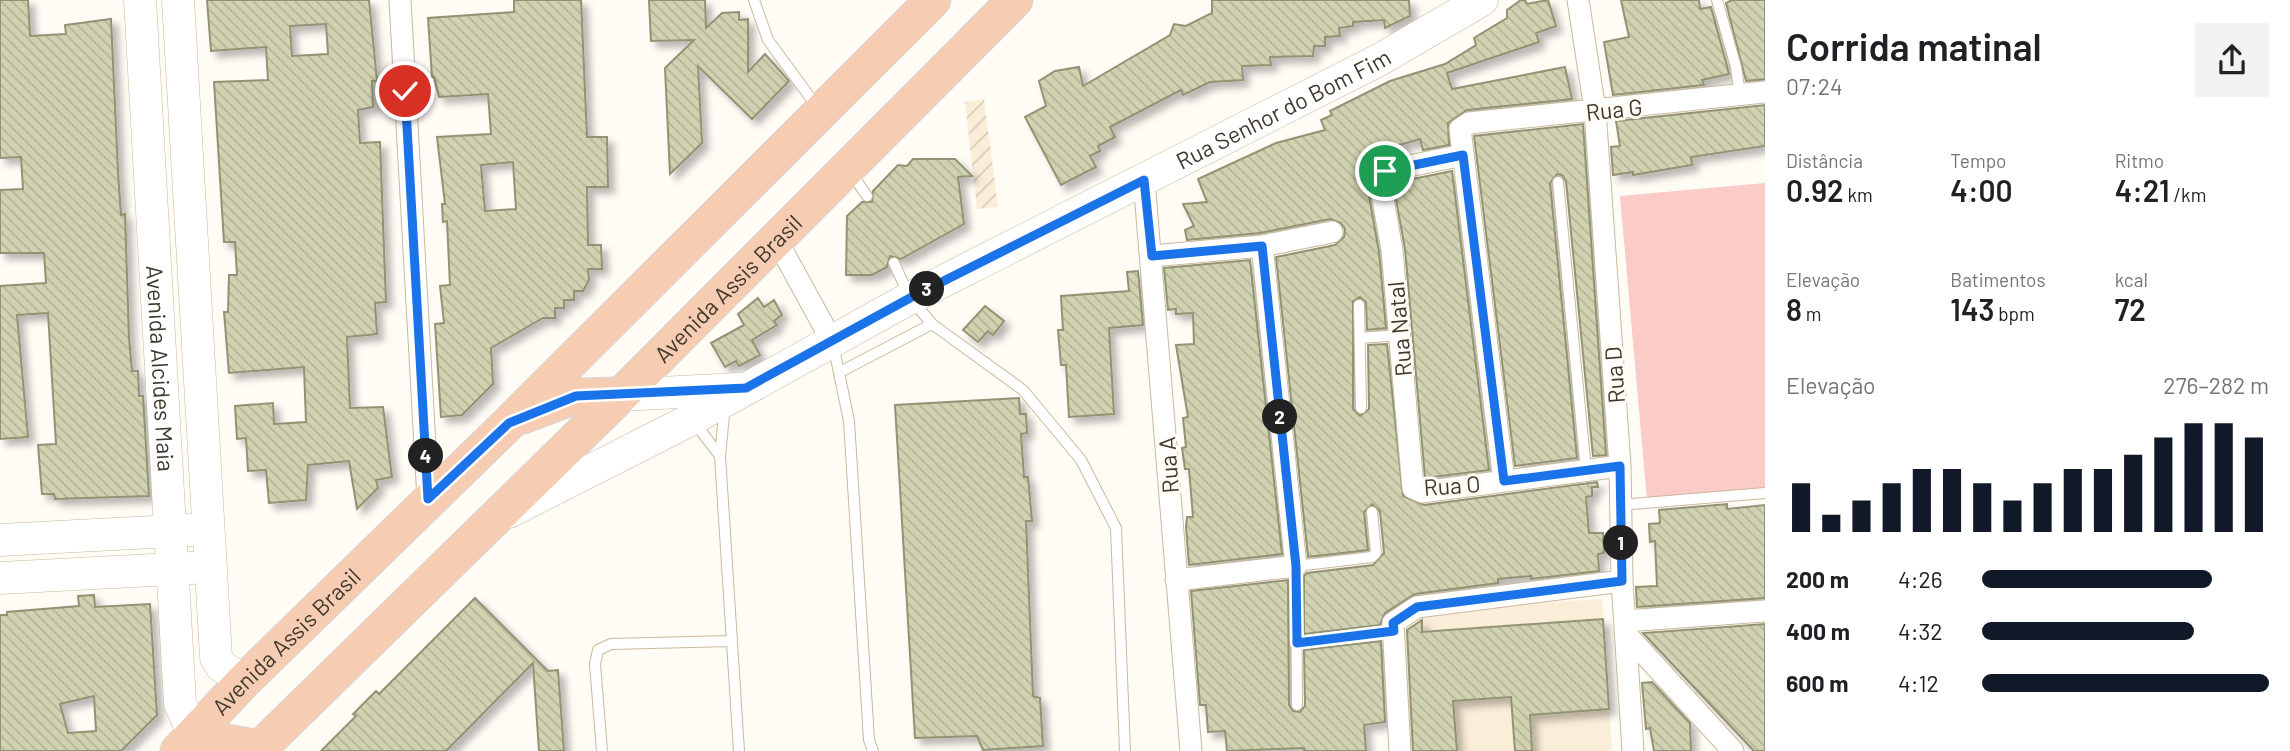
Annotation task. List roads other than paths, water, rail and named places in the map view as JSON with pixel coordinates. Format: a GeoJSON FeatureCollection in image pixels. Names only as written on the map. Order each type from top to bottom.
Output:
{"type":"FeatureCollection","features":[{"type":"Feature","properties":{"kind":"main road","name":"Avenida Assis Brasil"},"geometry":{"type":"LineString","coordinates":[[186,743],[244,681],[509,423],[933,0]]}},
{"type":"Feature","properties":{"kind":"main road","name":"Avenida Assis Brasil"},"geometry":{"type":"LineString","coordinates":[[258,749],[621,395],[1015,0]]}},
{"type":"Feature","properties":{"kind":"main road"},"geometry":{"type":"LineString","coordinates":[[509,423],[576,396],[621,395]]}},
{"type":"Feature","properties":{"kind":"main road"},"geometry":{"type":"LineString","coordinates":[[186,743],[258,749]]}},
{"type":"Feature","properties":{"kind":"street","name":"Avenida Alcides Maia"},"geometry":{"type":"LineString","coordinates":[[140,0],[180,704],[186,743]]}},
{"type":"Feature","properties":{"kind":"street","name":"Avenida Alcides Maia"},"geometry":{"type":"LineString","coordinates":[[178,0],[216,657],[221,666],[244,681]]}},
{"type":"Feature","properties":{"kind":"street"},"geometry":{"type":"LineString","coordinates":[[400,0],[428,499]]}},
{"type":"Feature","properties":{"kind":"street","name":"Rua Senhor do Bom Fim"},"geometry":{"type":"LineString","coordinates":[[489,523],[692,419],[910,298],[1379,60],[1482,0]]}},
{"type":"Feature","properties":{"kind":"street","name":"Rua D"},"geometry":{"type":"LineString","coordinates":[[1578,0],[1595,110],[1620,466],[1622,581],[1633,751]]}},
{"type":"Feature","properties":{"kind":"street","name":"Rua G"},"geometry":{"type":"LineString","coordinates":[[1463,155],[1459,132],[1469,122],[1765,92]]}},
{"type":"Feature","properties":{"kind":"street"},"geometry":{"type":"LineString","coordinates":[[1463,155],[1504,481]]}},
{"type":"Feature","properties":{"kind":"street","name":"Rua Natal"},"geometry":{"type":"LineString","coordinates":[[1412,485],[1392,250],[1380,174],[1463,155]]}},
{"type":"Feature","properties":{"kind":"street","name":"Rua A"},"geometry":{"type":"LineString","coordinates":[[1144,180],[1191,751]]}},
{"type":"Feature","properties":{"kind":"street"},"geometry":{"type":"LineString","coordinates":[[1152,256],[1262,246],[1332,232]]}},
{"type":"Feature","properties":{"kind":"street"},"geometry":{"type":"LineString","coordinates":[[776,239],[832,341]]}},
{"type":"Feature","properties":{"kind":"street"},"geometry":{"type":"LineString","coordinates":[[1176,580],[1296,566],[1262,246]]}},
{"type":"Feature","properties":{"kind":"street","name":"Rua Senhor do Bom Fim"},"geometry":{"type":"LineString","coordinates":[[621,395],[736,394]]}},
{"type":"Feature","properties":{"kind":"street","name":"Rua O"},"geometry":{"type":"LineString","coordinates":[[1412,485],[1415,490],[1422,492],[1620,466]]}},
{"type":"Feature","properties":{"kind":"street"},"geometry":{"type":"LineString","coordinates":[[0,540],[210,529]]}},
{"type":"Feature","properties":{"kind":"street"},"geometry":{"type":"LineString","coordinates":[[0,578],[211,567]]}},
{"type":"Feature","properties":{"kind":"street"},"geometry":{"type":"LineString","coordinates":[[1400,751],[1393,627],[1417,607],[1622,581]]}},
{"type":"Feature","properties":{"kind":"street"},"geometry":{"type":"LineString","coordinates":[[1626,628],[1765,611]]}},
{"type":"Feature","properties":{"kind":"street"},"geometry":{"type":"LineString","coordinates":[[1626,628],[1733,751]]}},
{"type":"Feature","properties":{"kind":"lane"},"geometry":{"type":"LineString","coordinates":[[754,0],[768,40],[801,89],[821,112]]}},
{"type":"Feature","properties":{"kind":"lane"},"geometry":{"type":"LineString","coordinates":[[1717,0],[1736,67],[1740,95]]}},
{"type":"Feature","properties":{"kind":"lane"},"geometry":{"type":"LineString","coordinates":[[847,168],[867,197]]}},
{"type":"Feature","properties":{"kind":"lane"},"geometry":{"type":"LineString","coordinates":[[1558,182],[1586,470]]}},
{"type":"Feature","properties":{"kind":"lane"},"geometry":{"type":"LineString","coordinates":[[894,263],[910,298],[932,324],[1023,390],[1081,460],[1116,527],[1125,751]]}},
{"type":"Feature","properties":{"kind":"lane"},"geometry":{"type":"LineString","coordinates":[[1359,305],[1361,408]]}},
{"type":"Feature","properties":{"kind":"lane"},"geometry":{"type":"LineString","coordinates":[[839,372],[932,324]]}},
{"type":"Feature","properties":{"kind":"lane"},"geometry":{"type":"LineString","coordinates":[[1360,338],[1400,335]]}},
{"type":"Feature","properties":{"kind":"lane"},"geometry":{"type":"LineString","coordinates":[[832,341],[849,421],[869,740],[873,751]]}},
{"type":"Feature","properties":{"kind":"lane"},"geometry":{"type":"LineString","coordinates":[[736,394],[720,456],[739,751]]}},
{"type":"Feature","properties":{"kind":"lane"},"geometry":{"type":"LineString","coordinates":[[692,419],[720,456]]}},
{"type":"Feature","properties":{"kind":"lane"},"geometry":{"type":"LineString","coordinates":[[1620,505],[1765,493]]}},
{"type":"Feature","properties":{"kind":"lane"},"geometry":{"type":"LineString","coordinates":[[1297,705],[1296,566],[1372,557],[1376,553],[1372,512]]}},
{"type":"Feature","properties":{"kind":"lane"},"geometry":{"type":"LineString","coordinates":[[1297,643],[1393,627]]}},
{"type":"Feature","properties":{"kind":"lane"},"geometry":{"type":"LineString","coordinates":[[602,751],[595,664],[598,650],[611,644],[730,640]]}}]}
